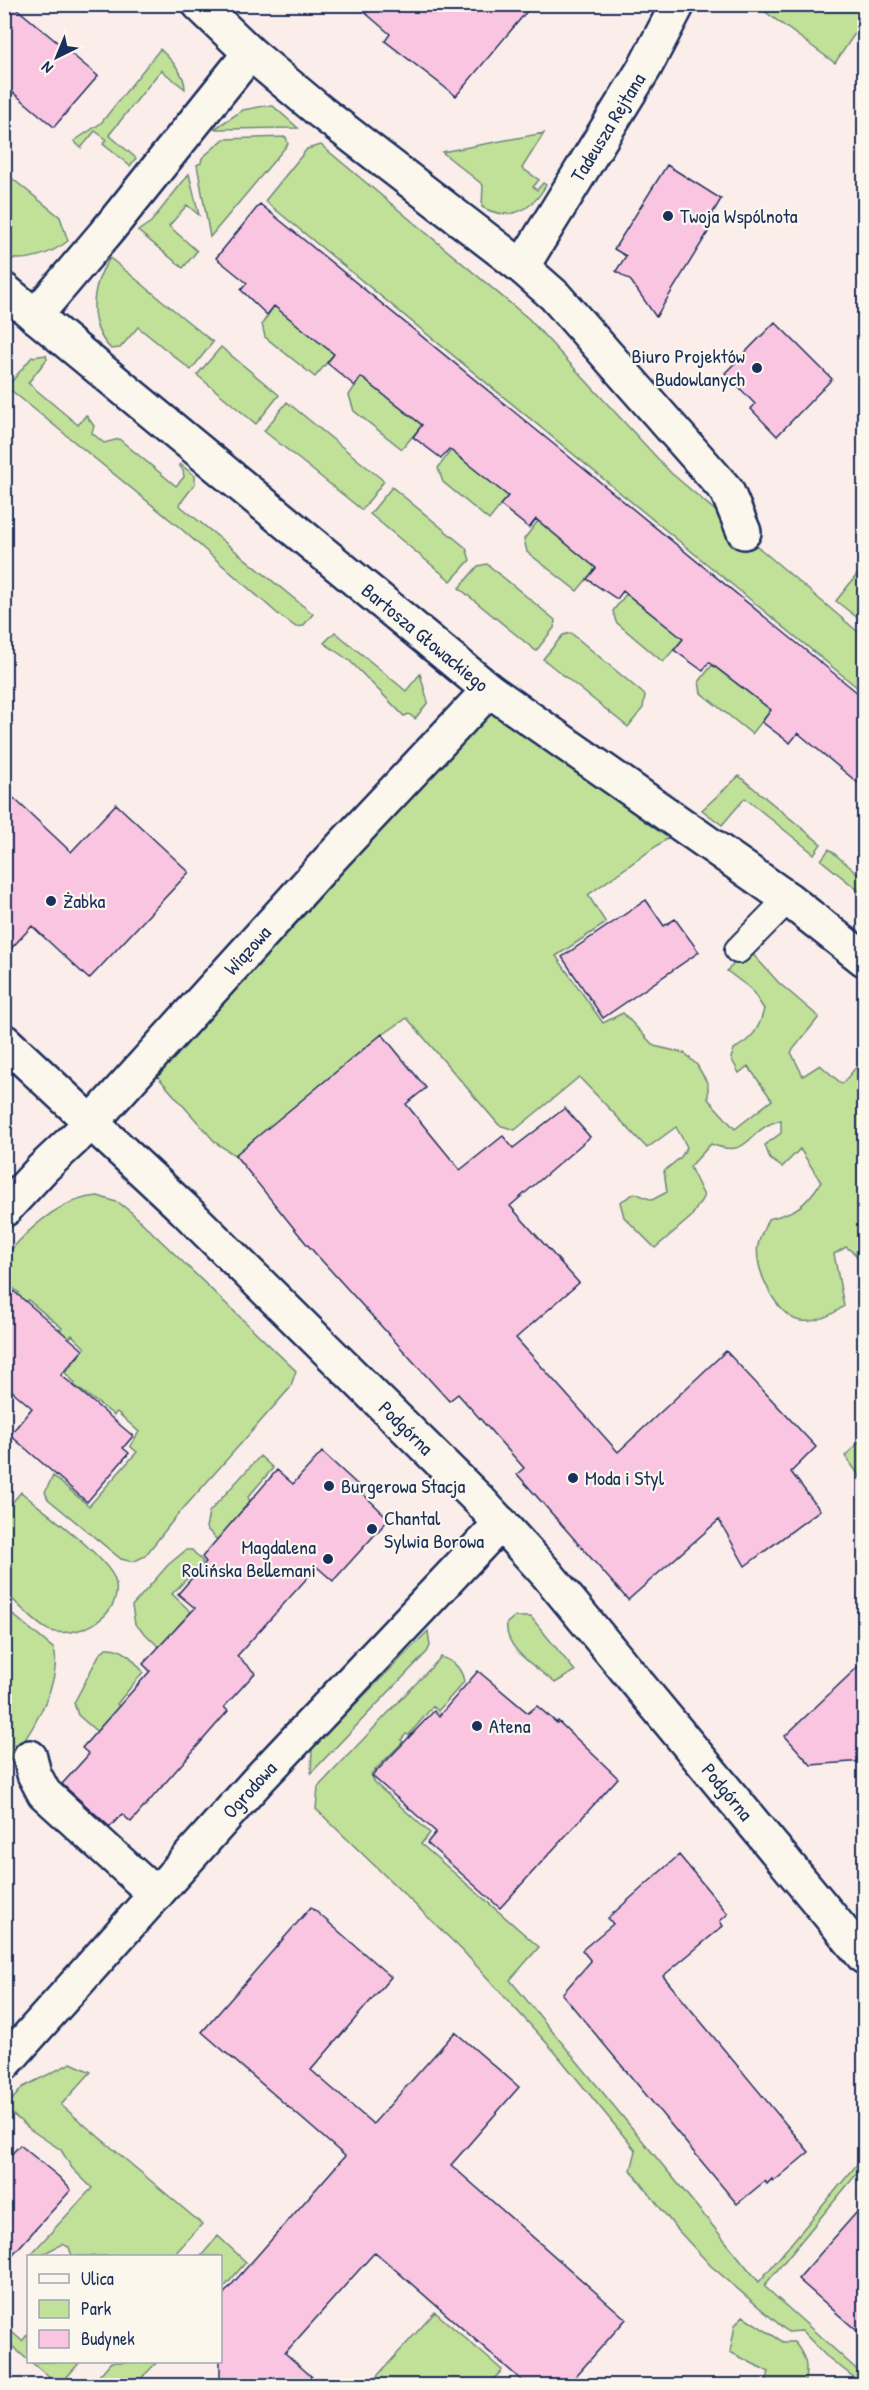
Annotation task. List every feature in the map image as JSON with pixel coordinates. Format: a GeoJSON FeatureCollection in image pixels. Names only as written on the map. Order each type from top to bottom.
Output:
{"type":"FeatureCollection","features":[{"type":"Feature","properties":{"kind":"street"},"geometry":{"type":"LineString","coordinates":[[199,4],[250,53],[322,112],[527,258],[578,321],[726,491],[744,532]]}},
{"type":"Feature","properties":{"kind":"street","name":"Tadeusza Rejtana"},"geometry":{"type":"LineString","coordinates":[[527,258],[645,67],[678,4]]}},
{"type":"Feature","properties":{"kind":"street"},"geometry":{"type":"LineString","coordinates":[[35,316],[108,230],[250,53]]}},
{"type":"Feature","properties":{"kind":"street","name":"Bartosza Głowackiego"},"geometry":{"type":"LineString","coordinates":[[4,290],[489,690],[788,899],[864,959]]}},
{"type":"Feature","properties":{"kind":"street","name":"Wiązowa"},"geometry":{"type":"LineString","coordinates":[[4,1210],[43,1168],[91,1123],[331,858],[489,690]]}},
{"type":"Feature","properties":{"kind":"street","name":"Podgórna"},"geometry":{"type":"LineString","coordinates":[[4,1041],[183,1208],[429,1448],[501,1523],[547,1574],[864,1957]]}},
{"type":"Feature","properties":{"kind":"street","name":"Ogrodowa"},"geometry":{"type":"LineString","coordinates":[[4,2064],[260,1778],[501,1523]]}},
{"type":"Feature","properties":{"kind":"street"},"geometry":{"type":"LineString","coordinates":[[30,1757],[34,1774],[44,1793],[156,1895]]}},
{"type":"Feature","properties":{"kind":"lane"},"geometry":{"type":"LineString","coordinates":[[738,950],[788,899]]}},
{"type":"Feature","properties":{"kind":"green space"},"geometry":{"type":"Polygon","coordinates":[[[756,5],[864,5],[864,20],[835,63],[756,5]]]}},
{"type":"Feature","properties":{"kind":"green space"},"geometry":{"type":"Polygon","coordinates":[[[160,49],[180,72],[185,89],[161,70],[109,135],[136,158],[130,166],[103,144],[106,139],[95,131],[81,148],[74,141],[101,123],[160,49]]]}},
{"type":"Feature","properties":{"kind":"green space"},"geometry":{"type":"Polygon","coordinates":[[[273,106],[298,128],[214,129],[243,110],[273,106]]]}},
{"type":"Feature","properties":{"kind":"green space"},"geometry":{"type":"Polygon","coordinates":[[[544,133],[522,168],[539,180],[533,187],[537,190],[543,183],[546,185],[534,202],[519,211],[510,213],[501,214],[482,207],[483,185],[442,152],[544,133]]]}},
{"type":"Feature","properties":{"kind":"green space"},"geometry":{"type":"Polygon","coordinates":[[[286,137],[288,144],[210,237],[197,165],[201,163],[202,158],[224,139],[286,137]]]}},
{"type":"Feature","properties":{"kind":"green space"},"geometry":{"type":"Polygon","coordinates":[[[321,145],[529,319],[671,473],[864,637],[864,693],[265,201],[307,149],[321,145]]]}},
{"type":"Feature","properties":{"kind":"green space"},"geometry":{"type":"Polygon","coordinates":[[[4,172],[60,217],[68,241],[38,256],[21,259],[5,257],[4,172]]]}},
{"type":"Feature","properties":{"kind":"green space"},"geometry":{"type":"Polygon","coordinates":[[[189,174],[199,215],[187,205],[169,226],[197,251],[183,268],[138,231],[151,222],[189,174]]]}},
{"type":"Feature","properties":{"kind":"green space"},"geometry":{"type":"Polygon","coordinates":[[[110,258],[213,342],[191,370],[138,327],[120,348],[111,349],[103,339],[95,316],[95,292],[110,258]]]}},
{"type":"Feature","properties":{"kind":"green space"},"geometry":{"type":"Polygon","coordinates":[[[274,306],[334,354],[315,377],[265,337],[262,324],[274,306]]]}},
{"type":"Feature","properties":{"kind":"green space"},"geometry":{"type":"Polygon","coordinates":[[[221,347],[279,395],[256,424],[197,375],[221,347]]]}},
{"type":"Feature","properties":{"kind":"green space"},"geometry":{"type":"Polygon","coordinates":[[[46,355],[47,359],[28,383],[78,425],[86,415],[94,426],[92,433],[104,443],[119,439],[176,486],[184,477],[180,464],[195,476],[195,484],[179,505],[313,614],[303,626],[296,627],[279,615],[179,527],[7,387],[32,357],[46,355]]]}},
{"type":"Feature","properties":{"kind":"green space"},"geometry":{"type":"Polygon","coordinates":[[[361,377],[422,425],[402,449],[354,411],[349,395],[361,377]]]}},
{"type":"Feature","properties":{"kind":"green space"},"geometry":{"type":"Polygon","coordinates":[[[287,402],[384,481],[362,510],[264,431],[287,402]]]}},
{"type":"Feature","properties":{"kind":"green space"},"geometry":{"type":"Polygon","coordinates":[[[451,450],[508,496],[489,520],[443,482],[438,468],[451,450]]]}},
{"type":"Feature","properties":{"kind":"green space"},"geometry":{"type":"Polygon","coordinates":[[[392,487],[466,548],[470,560],[451,581],[370,514],[392,487]]]}},
{"type":"Feature","properties":{"kind":"green space"},"geometry":{"type":"Polygon","coordinates":[[[538,521],[596,568],[577,591],[527,552],[524,539],[538,521]]]}},
{"type":"Feature","properties":{"kind":"green space"},"geometry":{"type":"Polygon","coordinates":[[[487,564],[555,620],[554,628],[536,651],[459,588],[478,566],[487,564]]]}},
{"type":"Feature","properties":{"kind":"green space"},"geometry":{"type":"Polygon","coordinates":[[[864,566],[864,623],[836,601],[864,566]]]}},
{"type":"Feature","properties":{"kind":"green space"},"geometry":{"type":"Polygon","coordinates":[[[626,594],[683,639],[663,662],[616,622],[613,611],[626,594]]]}},
{"type":"Feature","properties":{"kind":"green space"},"geometry":{"type":"Polygon","coordinates":[[[335,632],[406,691],[420,674],[428,702],[415,719],[409,714],[404,716],[350,661],[324,643],[335,632]]]}},
{"type":"Feature","properties":{"kind":"green space"},"geometry":{"type":"Polygon","coordinates":[[[571,633],[645,695],[643,708],[628,727],[543,659],[563,635],[571,633]]]}},
{"type":"Feature","properties":{"kind":"green space"},"geometry":{"type":"Polygon","coordinates":[[[712,665],[771,710],[752,734],[701,693],[699,682],[712,665]]]}},
{"type":"Feature","properties":{"kind":"green space"},"geometry":{"type":"Polygon","coordinates":[[[489,706],[669,837],[588,895],[606,923],[556,956],[603,1023],[623,1013],[654,1046],[684,1053],[697,1065],[708,1084],[708,1099],[735,1129],[772,1100],[748,1066],[739,1073],[731,1058],[734,1049],[754,1033],[764,1009],[751,989],[727,971],[748,949],[779,983],[819,1017],[791,1052],[803,1076],[820,1065],[842,1084],[864,1058],[864,1294],[855,1289],[862,1264],[846,1247],[834,1254],[844,1306],[824,1318],[801,1321],[783,1311],[769,1290],[759,1266],[758,1245],[768,1219],[786,1214],[799,1207],[821,1182],[800,1149],[782,1167],[770,1159],[765,1145],[781,1133],[781,1120],[769,1124],[742,1146],[724,1148],[711,1144],[690,1167],[704,1196],[691,1217],[655,1248],[624,1217],[620,1202],[635,1193],[652,1200],[667,1192],[664,1171],[681,1157],[687,1147],[676,1127],[647,1148],[579,1077],[515,1130],[499,1125],[407,1018],[375,1040],[236,1156],[216,1143],[157,1076],[308,911],[489,706]]]}},
{"type":"Feature","properties":{"kind":"green space"},"geometry":{"type":"Polygon","coordinates":[[[739,776],[821,844],[814,854],[745,798],[722,825],[702,810],[739,776]]]}},
{"type":"Feature","properties":{"kind":"green space"},"geometry":{"type":"Polygon","coordinates":[[[829,849],[864,879],[864,895],[821,860],[829,849]]]}},
{"type":"Feature","properties":{"kind":"green space"},"geometry":{"type":"Polygon","coordinates":[[[98,1196],[119,1203],[131,1212],[296,1371],[290,1388],[175,1518],[145,1556],[133,1562],[121,1559],[48,1499],[45,1492],[53,1476],[89,1506],[137,1452],[130,1446],[139,1432],[117,1412],[114,1415],[74,1385],[75,1383],[65,1373],[85,1348],[72,1335],[69,1338],[60,1331],[62,1328],[28,1300],[25,1302],[18,1295],[19,1293],[5,1281],[5,1257],[24,1236],[58,1209],[71,1202],[98,1196]]]}},
{"type":"Feature","properties":{"kind":"green space"},"geometry":{"type":"Polygon","coordinates":[[[864,1437],[864,1482],[845,1456],[864,1437]]]}},
{"type":"Feature","properties":{"kind":"green space"},"geometry":{"type":"Polygon","coordinates":[[[260,1456],[273,1468],[248,1497],[251,1504],[220,1543],[206,1528],[209,1512],[260,1456]]]}},
{"type":"Feature","properties":{"kind":"green space"},"geometry":{"type":"Polygon","coordinates":[[[21,1492],[88,1547],[110,1570],[115,1580],[116,1593],[107,1614],[86,1628],[62,1633],[46,1629],[5,1592],[5,1511],[21,1492]]]}},
{"type":"Feature","properties":{"kind":"green space"},"geometry":{"type":"Polygon","coordinates":[[[186,1550],[192,1550],[203,1562],[172,1594],[191,1612],[177,1627],[180,1631],[163,1651],[135,1624],[132,1606],[168,1565],[186,1550]]]}},
{"type":"Feature","properties":{"kind":"green space"},"geometry":{"type":"Polygon","coordinates":[[[5,1608],[54,1649],[55,1663],[53,1679],[41,1711],[33,1727],[5,1766],[5,1608]]]}},
{"type":"Feature","properties":{"kind":"green space"},"geometry":{"type":"Polygon","coordinates":[[[514,1617],[531,1617],[575,1671],[555,1683],[523,1657],[510,1641],[507,1632],[507,1623],[514,1617]]]}},
{"type":"Feature","properties":{"kind":"green space"},"geometry":{"type":"Polygon","coordinates":[[[428,1631],[430,1646],[427,1652],[311,1773],[312,1748],[428,1631]]]}},
{"type":"Feature","properties":{"kind":"green space"},"geometry":{"type":"Polygon","coordinates":[[[106,1648],[123,1652],[132,1658],[143,1672],[117,1704],[124,1712],[102,1736],[78,1715],[74,1703],[99,1655],[106,1648]]]}},
{"type":"Feature","properties":{"kind":"green space"},"geometry":{"type":"Polygon","coordinates":[[[441,1657],[457,1666],[464,1682],[438,1711],[433,1706],[409,1735],[406,1734],[401,1740],[403,1742],[371,1774],[375,1783],[430,1833],[421,1844],[539,1947],[510,1980],[759,2282],[864,2156],[864,2165],[764,2286],[864,2376],[864,2385],[825,2355],[802,2331],[788,2332],[711,2266],[675,2227],[631,2170],[636,2151],[554,2051],[462,1950],[316,1809],[318,1787],[441,1657]]]}},
{"type":"Feature","properties":{"kind":"green space"},"geometry":{"type":"Polygon","coordinates":[[[71,2063],[91,2072],[61,2105],[202,2224],[174,2255],[72,2255],[69,2247],[62,2244],[41,2255],[31,2254],[92,2188],[72,2168],[61,2150],[31,2130],[5,2108],[23,2087],[71,2063]]]}},
{"type":"Feature","properties":{"kind":"green space"},"geometry":{"type":"Polygon","coordinates":[[[218,2236],[246,2262],[222,2290],[222,2255],[202,2255],[218,2236]]]}},
{"type":"Feature","properties":{"kind":"green space"},"geometry":{"type":"Polygon","coordinates":[[[435,2312],[502,2370],[489,2385],[369,2385],[435,2312]]]}},
{"type":"Feature","properties":{"kind":"green space"},"geometry":{"type":"Polygon","coordinates":[[[743,2316],[783,2342],[794,2342],[805,2362],[804,2385],[766,2383],[769,2372],[730,2352],[735,2325],[743,2316]]]}},
{"type":"Feature","properties":{"kind":"green space"},"geometry":{"type":"Polygon","coordinates":[[[4,2325],[22,2341],[27,2335],[27,2359],[5,2340],[4,2325]]]}},
{"type":"Feature","properties":{"kind":"green space"},"geometry":{"type":"Polygon","coordinates":[[[32,2363],[79,2363],[59,2386],[42,2385],[49,2377],[32,2363]]]}},
{"type":"Feature","properties":{"kind":"green space"},"geometry":{"type":"Polygon","coordinates":[[[110,2363],[156,2363],[135,2385],[91,2385],[110,2363]]]}},
{"type":"Feature","properties":{"kind":"building"},"geometry":{"type":"Polygon","coordinates":[[[4,4],[11,4],[98,76],[54,127],[4,85],[4,4]]]}},
{"type":"Feature","properties":{"kind":"building"},"geometry":{"type":"Polygon","coordinates":[[[355,4],[533,4],[456,96],[385,41],[390,34],[355,4]]]}},
{"type":"Feature","properties":{"kind":"building"},"geometry":{"type":"Polygon","coordinates":[[[667,165],[721,199],[705,226],[710,229],[656,317],[631,281],[616,271],[626,256],[614,249],[667,165]]]}},
{"type":"Feature","properties":{"kind":"building"},"geometry":{"type":"Polygon","coordinates":[[[260,204],[864,698],[864,788],[798,733],[790,743],[762,722],[771,710],[709,662],[703,671],[674,650],[683,639],[623,591],[617,599],[587,579],[596,568],[536,519],[529,528],[500,505],[508,496],[449,449],[441,458],[413,437],[422,425],[361,377],[355,386],[327,363],[334,354],[274,306],[267,315],[241,290],[247,283],[216,258],[260,204]]]}},
{"type":"Feature","properties":{"kind":"building"},"geometry":{"type":"Polygon","coordinates":[[[775,322],[832,379],[777,436],[751,409],[755,404],[725,373],[775,322]]]}},
{"type":"Feature","properties":{"kind":"building"},"geometry":{"type":"Polygon","coordinates":[[[4,789],[71,852],[116,804],[189,872],[89,979],[32,926],[4,956],[4,789]]]}},
{"type":"Feature","properties":{"kind":"building"},"geometry":{"type":"Polygon","coordinates":[[[646,900],[664,926],[675,919],[699,952],[603,1018],[562,957],[646,900]]]}},
{"type":"Feature","properties":{"kind":"building"},"geometry":{"type":"Polygon","coordinates":[[[382,1034],[426,1088],[406,1104],[460,1170],[503,1136],[513,1148],[565,1108],[590,1137],[510,1206],[579,1283],[516,1338],[618,1452],[726,1351],[816,1447],[791,1472],[820,1510],[745,1566],[719,1520],[628,1600],[517,1474],[524,1468],[458,1394],[449,1401],[305,1242],[235,1155],[382,1034]]]}},
{"type":"Feature","properties":{"kind":"building"},"geometry":{"type":"Polygon","coordinates":[[[4,1283],[83,1350],[61,1375],[133,1436],[123,1448],[129,1453],[87,1502],[10,1435],[32,1408],[4,1384],[4,1283]]]}},
{"type":"Feature","properties":{"kind":"building"},"geometry":{"type":"Polygon","coordinates":[[[322,1452],[359,1486],[357,1488],[389,1519],[333,1581],[317,1567],[237,1656],[255,1673],[224,1707],[228,1711],[131,1822],[122,1814],[110,1827],[62,1784],[89,1754],[82,1748],[150,1671],[143,1664],[195,1608],[178,1594],[206,1562],[202,1557],[277,1470],[293,1484],[322,1452]]]}},
{"type":"Feature","properties":{"kind":"building"},"geometry":{"type":"Polygon","coordinates":[[[864,1661],[864,1761],[811,1765],[785,1736],[864,1661]]]}},
{"type":"Feature","properties":{"kind":"building"},"geometry":{"type":"Polygon","coordinates":[[[478,1671],[528,1713],[537,1706],[557,1723],[558,1721],[618,1778],[500,1908],[427,1843],[436,1832],[372,1776],[434,1711],[439,1716],[478,1671]]]}},
{"type":"Feature","properties":{"kind":"building"},"geometry":{"type":"Polygon","coordinates":[[[679,1855],[728,1914],[720,1921],[723,1926],[663,1976],[809,2152],[773,2182],[772,2179],[767,2184],[765,2181],[737,2204],[562,1994],[591,1961],[582,1950],[613,1924],[608,1918],[679,1855]]]}},
{"type":"Feature","properties":{"kind":"building"},"geometry":{"type":"Polygon","coordinates":[[[311,1907],[391,1977],[311,2070],[373,2124],[455,2032],[519,2087],[451,2165],[626,2319],[568,2385],[527,2385],[375,2252],[285,2353],[321,2385],[220,2385],[222,2296],[345,2156],[202,2032],[311,1907]]]}},
{"type":"Feature","properties":{"kind":"building"},"geometry":{"type":"Polygon","coordinates":[[[20,2145],[59,2177],[71,2190],[4,2264],[4,2162],[20,2145]]]}},
{"type":"Feature","properties":{"kind":"building"},"geometry":{"type":"Polygon","coordinates":[[[864,2204],[864,2337],[798,2279],[864,2204]]]}},
{"type":"Feature","properties":{"kind":"place","name":"Twoja Wspólnota"},"geometry":{"type":"Point","coordinates":[668,216]}},
{"type":"Feature","properties":{"kind":"place","name":"Biuro Projektów Budowlanych"},"geometry":{"type":"Point","coordinates":[757,368]}},
{"type":"Feature","properties":{"kind":"place","name":"Żabka"},"geometry":{"type":"Point","coordinates":[51,901]}},
{"type":"Feature","properties":{"kind":"place","name":"Moda i Styl"},"geometry":{"type":"Point","coordinates":[573,1478]}},
{"type":"Feature","properties":{"kind":"place","name":"Burgerowa Stacja"},"geometry":{"type":"Point","coordinates":[329,1486]}},
{"type":"Feature","properties":{"kind":"place","name":"Chantal Sylwia Borowa"},"geometry":{"type":"Point","coordinates":[372,1529]}},
{"type":"Feature","properties":{"kind":"place","name":"Magdalena Rolińska Bellemani"},"geometry":{"type":"Point","coordinates":[328,1559]}},
{"type":"Feature","properties":{"kind":"place","name":"Atena"},"geometry":{"type":"Point","coordinates":[477,1726]}}]}
